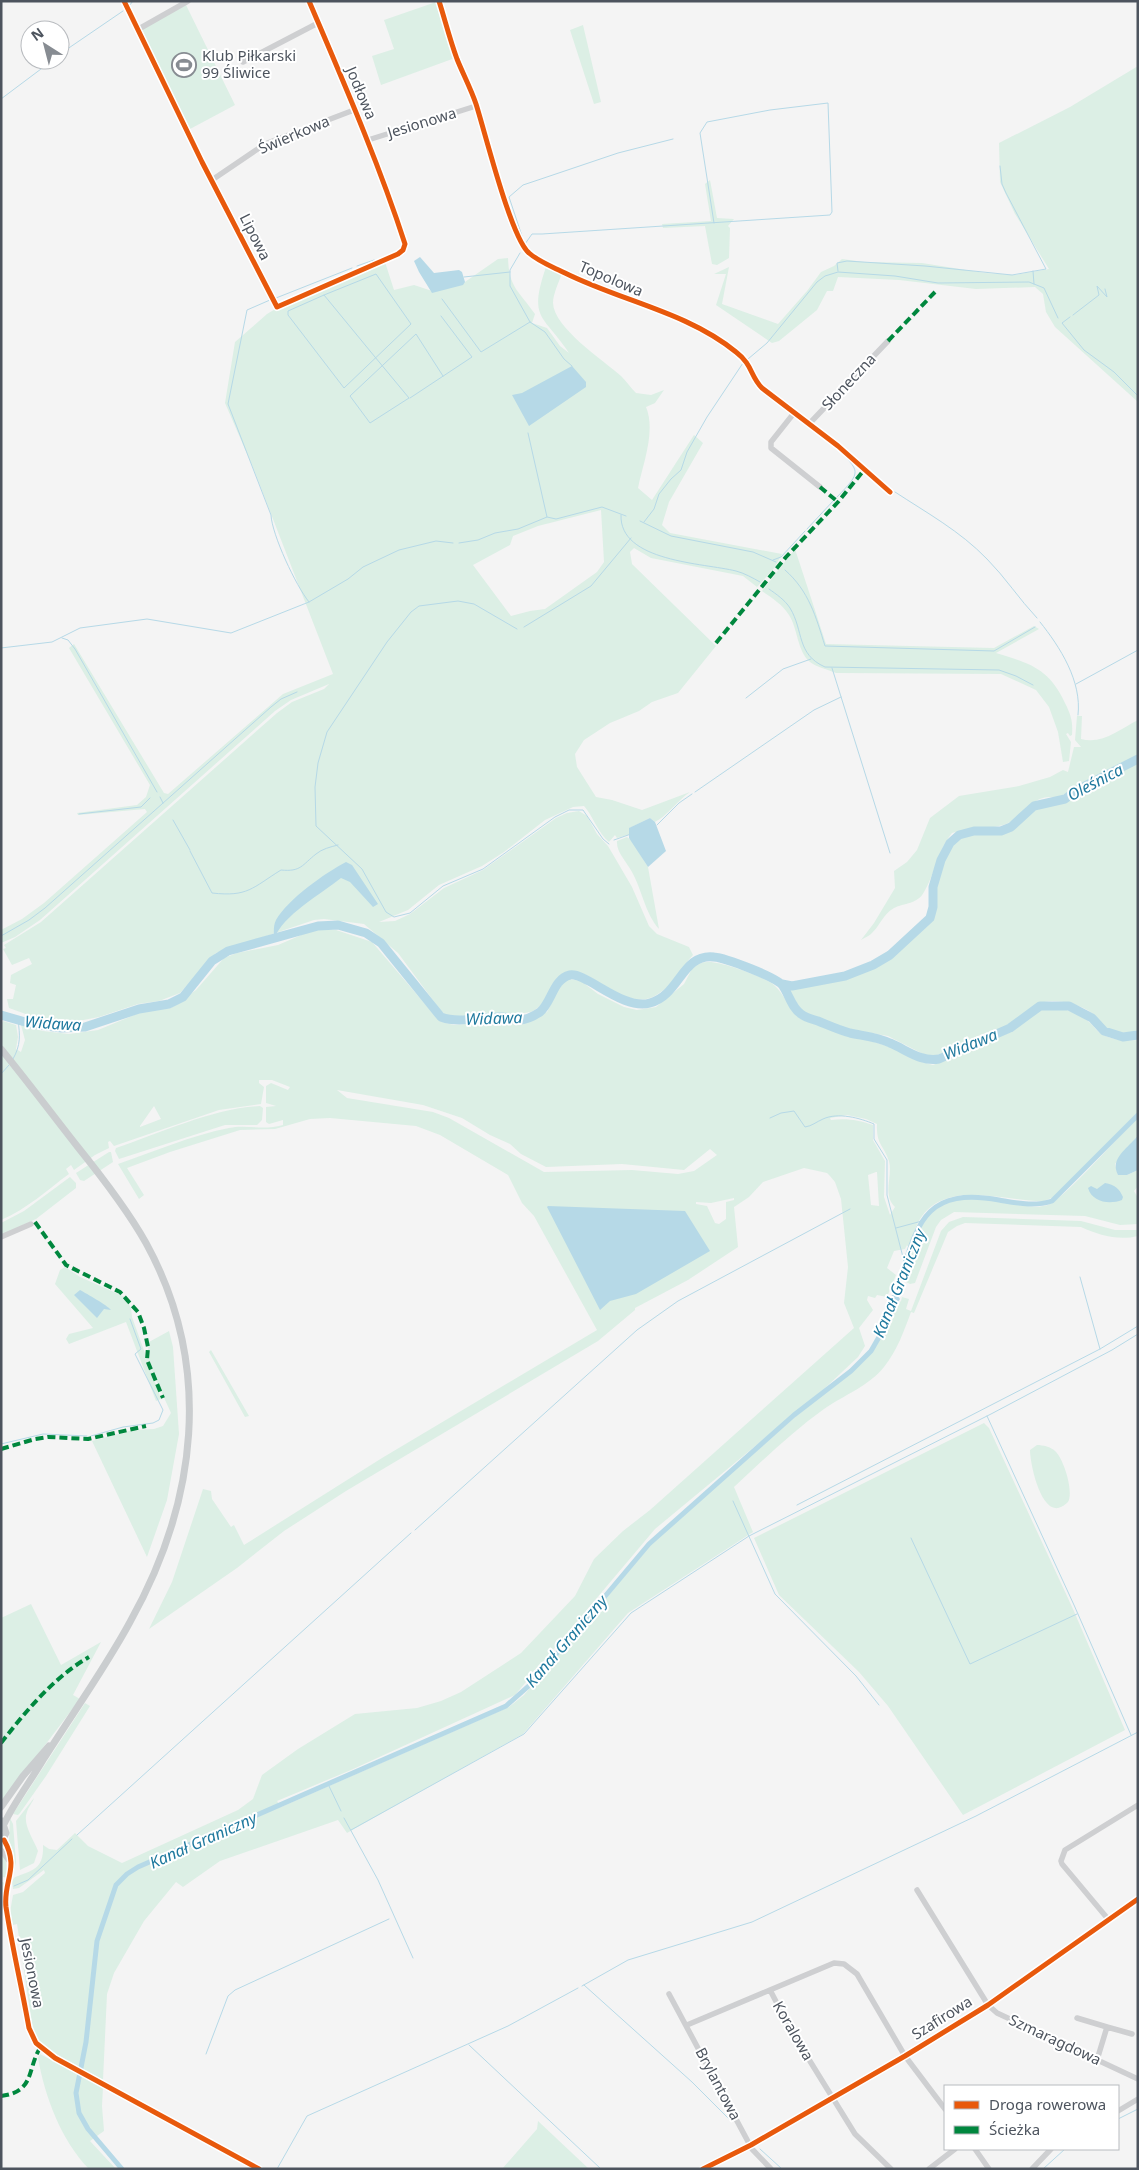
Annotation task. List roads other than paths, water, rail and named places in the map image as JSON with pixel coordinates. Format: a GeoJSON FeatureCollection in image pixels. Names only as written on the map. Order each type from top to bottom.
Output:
{"type":"FeatureCollection","features":[{"type":"Feature","properties":{"kind":"main road"},"geometry":{"type":"LineString","coordinates":[[1,1049],[101,1176],[146,1243],[168,1291],[182,1338],[190,1400],[189,1441],[184,1477],[175,1517],[151,1580],[140,1604],[105,1664],[54,1740],[3,1822],[6,1832],[3,1842]]}},
{"type":"Feature","properties":{"kind":"main road"},"geometry":{"type":"LineString","coordinates":[[1,1807],[23,1776],[54,1740]]}},
{"type":"Feature","properties":{"kind":"street","name":"Lipowa"},"geometry":{"type":"LineString","coordinates":[[124,1],[277,307],[403,250],[405,244],[389,195]]}},
{"type":"Feature","properties":{"kind":"street"},"geometry":{"type":"LineString","coordinates":[[137,30],[188,1]]}},
{"type":"Feature","properties":{"kind":"street","name":"Jodłowa"},"geometry":{"type":"LineString","coordinates":[[309,1],[368,140],[389,195]]}},
{"type":"Feature","properties":{"kind":"street","name":"Topolowa"},"geometry":{"type":"LineString","coordinates":[[439,1],[458,60],[476,106],[516,231],[521,244],[528,253],[584,282],[687,322],[712,336],[745,359],[758,384],[838,446],[890,492]]}},
{"type":"Feature","properties":{"kind":"street"},"geometry":{"type":"LineString","coordinates":[[243,62],[318,23]]}},
{"type":"Feature","properties":{"kind":"street","name":"Jesionowa"},"geometry":{"type":"LineString","coordinates":[[368,140],[476,106]]}},
{"type":"Feature","properties":{"kind":"street","name":"Świerkowa"},"geometry":{"type":"LineString","coordinates":[[212,180],[265,144],[354,110]]}},
{"type":"Feature","properties":{"kind":"street","name":"Słoneczna"},"geometry":{"type":"LineString","coordinates":[[809,424],[888,341]]}},
{"type":"Feature","properties":{"kind":"street"},"geometry":{"type":"LineString","coordinates":[[794,413],[771,442],[771,448],[820,487]]}},
{"type":"Feature","properties":{"kind":"street"},"geometry":{"type":"LineString","coordinates":[[1,1236],[31,1224]]}},
{"type":"Feature","properties":{"kind":"street"},"geometry":{"type":"LineString","coordinates":[[1108,1919],[1062,1864],[1062,1855],[1069,1847],[1138,1806]]}},
{"type":"Feature","properties":{"kind":"street","name":"Jesionowa"},"geometry":{"type":"LineString","coordinates":[[3,1842],[12,1855],[6,1905],[29,2028],[40,2048],[73,2068],[259,2169]]}},
{"type":"Feature","properties":{"kind":"street"},"geometry":{"type":"LineString","coordinates":[[1,1850],[10,1862]]}},
{"type":"Feature","properties":{"kind":"street","name":"Szmaragdowa"},"geometry":{"type":"LineString","coordinates":[[917,1890],[988,2005],[997,2013],[1070,2049],[1138,2079]]}},
{"type":"Feature","properties":{"kind":"street","name":"Szafirowa"},"geometry":{"type":"LineString","coordinates":[[703,2169],[751,2145],[906,2056],[988,2005],[1138,1899]]}},
{"type":"Feature","properties":{"kind":"street"},"geometry":{"type":"LineString","coordinates":[[770,1990],[834,1963],[844,1964],[857,1974],[906,2056],[944,2108]]}},
{"type":"Feature","properties":{"kind":"street","name":"Koralowa"},"geometry":{"type":"LineString","coordinates":[[687,2025],[770,1990],[792,2032],[855,2134],[890,2169]]}},
{"type":"Feature","properties":{"kind":"street","name":"Brylantowa"},"geometry":{"type":"LineString","coordinates":[[670,1994],[756,2154],[772,2169]]}},
{"type":"Feature","properties":{"kind":"street"},"geometry":{"type":"LineString","coordinates":[[1077,2018],[1132,2034]]}},
{"type":"Feature","properties":{"kind":"street"},"geometry":{"type":"LineString","coordinates":[[1098,2060],[1107,2027]]}},
{"type":"Feature","properties":{"kind":"street"},"geometry":{"type":"LineString","coordinates":[[1119,2110],[1138,2099]]}},
{"type":"Feature","properties":{"kind":"street"},"geometry":{"type":"LineString","coordinates":[[929,2169],[954,2150]]}},
{"type":"Feature","properties":{"kind":"street"},"geometry":{"type":"LineString","coordinates":[[976,2150],[989,2169]]}},
{"type":"Feature","properties":{"kind":"street"},"geometry":{"type":"LineString","coordinates":[[1032,2169],[1050,2150]]}},
{"type":"Feature","properties":{"kind":"water"},"geometry":{"type":"Polygon","coordinates":[[[420,257],[434,273],[459,270],[462,272],[465,282],[463,285],[432,293],[414,261],[420,257]]]}},
{"type":"Feature","properties":{"kind":"water"},"geometry":{"type":"Polygon","coordinates":[[[572,366],[586,382],[586,387],[529,426],[512,395],[522,393],[572,366]]]}},
{"type":"Feature","properties":{"kind":"water"},"geometry":{"type":"Polygon","coordinates":[[[650,818],[655,822],[666,851],[648,867],[629,838],[629,828],[650,818]]]}},
{"type":"Feature","properties":{"kind":"water"},"geometry":{"type":"Polygon","coordinates":[[[346,862],[352,865],[378,904],[373,907],[350,882],[341,878],[294,913],[285,922],[274,939],[276,920],[289,904],[318,880],[346,862]]]}},
{"type":"Feature","properties":{"kind":"water"},"geometry":{"type":"Polygon","coordinates":[[[1138,1135],[1138,1170],[1127,1175],[1118,1175],[1116,1163],[1118,1158],[1138,1135]]]}},
{"type":"Feature","properties":{"kind":"water"},"geometry":{"type":"Polygon","coordinates":[[[1105,1183],[1118,1189],[1123,1197],[1122,1200],[1102,1201],[1090,1193],[1088,1188],[1091,1186],[1097,1189],[1105,1183]]]}},
{"type":"Feature","properties":{"kind":"water"},"geometry":{"type":"Polygon","coordinates":[[[548,1206],[685,1211],[710,1251],[636,1294],[610,1301],[600,1310],[548,1206]]]}},
{"type":"Feature","properties":{"kind":"water"},"geometry":{"type":"Polygon","coordinates":[[[897,1284],[900,1285],[897,1295],[900,1299],[893,1309],[890,1308],[889,1298],[895,1293],[897,1284]]]}},
{"type":"Feature","properties":{"kind":"water"},"geometry":{"type":"Polygon","coordinates":[[[80,1290],[111,1310],[104,1309],[97,1318],[74,1295],[80,1290]]]}},
{"type":"Feature","properties":{"kind":"waterway"},"geometry":{"type":"LineString","coordinates":[[129,6],[133,1]]}},
{"type":"Feature","properties":{"kind":"waterway"},"geometry":{"type":"LineString","coordinates":[[70,47],[123,11]]}},
{"type":"Feature","properties":{"kind":"waterway"},"geometry":{"type":"LineString","coordinates":[[1,99],[40,70]]}},
{"type":"Feature","properties":{"kind":"waterway"},"geometry":{"type":"LineString","coordinates":[[525,244],[532,234],[542,234],[830,215],[832,212],[828,103],[770,110],[707,122],[700,133],[714,223]]}},
{"type":"Feature","properties":{"kind":"waterway"},"geometry":{"type":"LineString","coordinates":[[523,239],[509,197],[523,185],[618,153],[673,139]]}},
{"type":"Feature","properties":{"kind":"waterway"},"geometry":{"type":"LineString","coordinates":[[838,271],[837,263],[847,261],[925,266],[1012,275],[1046,269],[1006,193],[1002,184],[1000,166]]}},
{"type":"Feature","properties":{"kind":"waterway"},"geometry":{"type":"LineString","coordinates":[[520,253],[510,270],[510,286],[530,322],[545,332],[564,359],[572,366]]}},
{"type":"Feature","properties":{"kind":"waterway"},"geometry":{"type":"LineString","coordinates":[[357,266],[374,260]]}},
{"type":"Feature","properties":{"kind":"waterway"},"geometry":{"type":"LineString","coordinates":[[276,298],[352,268]]}},
{"type":"Feature","properties":{"kind":"waterway"},"geometry":{"type":"LineString","coordinates":[[1033,271],[1034,284]]}},
{"type":"Feature","properties":{"kind":"waterway"},"geometry":{"type":"LineString","coordinates":[[464,277],[510,272]]}},
{"type":"Feature","properties":{"kind":"waterway"},"geometry":{"type":"LineString","coordinates":[[748,359],[767,343],[817,282],[825,276],[838,272],[895,276],[938,283],[1029,282],[1044,288],[1058,318]]}},
{"type":"Feature","properties":{"kind":"waterway"},"geometry":{"type":"LineString","coordinates":[[324,295],[376,274],[411,324],[344,388],[288,315],[288,311],[324,295],[375,357],[409,398],[370,423],[350,396],[416,334],[443,376]]}},
{"type":"Feature","properties":{"kind":"waterway"},"geometry":{"type":"LineString","coordinates":[[1073,315],[1099,295],[1097,286],[1107,297],[1105,289]]}},
{"type":"Feature","properties":{"kind":"waterway"},"geometry":{"type":"LineString","coordinates":[[442,299],[481,352],[530,322]]}},
{"type":"Feature","properties":{"kind":"waterway"},"geometry":{"type":"LineString","coordinates":[[270,300],[247,310],[228,404],[271,515],[280,547],[309,602]]}},
{"type":"Feature","properties":{"kind":"waterway"},"geometry":{"type":"LineString","coordinates":[[410,398],[472,357],[441,316]]}},
{"type":"Feature","properties":{"kind":"waterway"},"geometry":{"type":"LineString","coordinates":[[1070,317],[1062,323],[1084,350],[1114,372],[1138,396]]}},
{"type":"Feature","properties":{"kind":"waterway"},"geometry":{"type":"LineString","coordinates":[[644,522],[654,509],[659,494],[681,470],[687,452],[707,417],[743,363]]}},
{"type":"Feature","properties":{"kind":"waterway"},"geometry":{"type":"LineString","coordinates":[[797,418],[808,427]]}},
{"type":"Feature","properties":{"kind":"waterway"},"geometry":{"type":"LineString","coordinates":[[459,543],[518,529],[547,517],[528,433]]}},
{"type":"Feature","properties":{"kind":"waterway"},"geometry":{"type":"LineString","coordinates":[[835,447],[850,462],[855,472],[851,482],[837,497]]}},
{"type":"Feature","properties":{"kind":"waterway"},"geometry":{"type":"LineString","coordinates":[[895,492],[943,523],[977,549],[994,566],[1037,618]]}},
{"type":"Feature","properties":{"kind":"waterway"},"geometry":{"type":"LineString","coordinates":[[807,529],[834,500]]}},
{"type":"Feature","properties":{"kind":"waterway"},"geometry":{"type":"LineString","coordinates":[[547,517],[556,519],[602,507],[626,516]]}},
{"type":"Feature","properties":{"kind":"waterway"},"geometry":{"type":"LineString","coordinates":[[621,515],[624,531],[634,542],[648,551],[666,558],[736,571],[760,582]]}},
{"type":"Feature","properties":{"kind":"waterway"},"geometry":{"type":"LineString","coordinates":[[640,521],[671,536],[753,552],[776,562]]}},
{"type":"Feature","properties":{"kind":"waterway"},"geometry":{"type":"LineString","coordinates":[[773,560],[781,557],[805,531]]}},
{"type":"Feature","properties":{"kind":"waterway"},"geometry":{"type":"LineString","coordinates":[[524,627],[591,586],[631,538]]}},
{"type":"Feature","properties":{"kind":"waterway"},"geometry":{"type":"LineString","coordinates":[[1,648],[52,642],[80,628],[147,619],[231,633],[309,602],[348,579],[363,567],[399,550],[436,541],[453,543]]}},
{"type":"Feature","properties":{"kind":"waterway"},"geometry":{"type":"LineString","coordinates":[[785,570],[800,587],[811,605],[825,646],[994,651],[1035,627]]}},
{"type":"Feature","properties":{"kind":"waterway"},"geometry":{"type":"LineString","coordinates":[[769,589],[790,608],[809,656],[825,667],[999,670],[1033,685]]}},
{"type":"Feature","properties":{"kind":"waterway"},"geometry":{"type":"LineString","coordinates":[[517,629],[474,604],[458,601],[419,606],[411,612],[387,642],[327,732],[318,763],[315,787],[316,826],[362,869],[386,912],[394,917],[410,913],[443,886],[483,869],[555,817],[569,810],[583,810],[603,839],[609,844]]}},
{"type":"Feature","properties":{"kind":"waterway"},"geometry":{"type":"LineString","coordinates":[[1040,622],[1062,653],[1073,677],[1077,690],[1078,715]]}},
{"type":"Feature","properties":{"kind":"waterway"},"geometry":{"type":"LineString","coordinates":[[62,638],[68,640],[75,649],[157,792]]}},
{"type":"Feature","properties":{"kind":"waterway"},"geometry":{"type":"LineString","coordinates":[[1076,684],[1138,650]]}},
{"type":"Feature","properties":{"kind":"waterway"},"geometry":{"type":"LineString","coordinates":[[746,698],[783,669],[811,659]]}},
{"type":"Feature","properties":{"kind":"waterway"},"geometry":{"type":"LineString","coordinates":[[832,668],[890,853]]}},
{"type":"Feature","properties":{"kind":"waterway"},"geometry":{"type":"LineString","coordinates":[[1,936],[29,920],[45,908],[271,707],[281,699],[297,692]]}},
{"type":"Feature","properties":{"kind":"waterway"},"geometry":{"type":"LineString","coordinates":[[695,792],[814,710],[841,697]]}},
{"type":"Feature","properties":{"kind":"waterway","name":"Oleśnica"},"geometry":{"type":"LineString","coordinates":[[782,984],[792,986],[845,976],[873,965],[890,955],[930,918],[933,907],[933,887],[941,860],[950,843],[959,835],[974,831],[1001,831],[1011,827],[1034,806],[1065,799],[1077,790],[1138,759]]}},
{"type":"Feature","properties":{"kind":"waterway"},"geometry":{"type":"LineString","coordinates":[[657,825],[679,803],[692,794]]}},
{"type":"Feature","properties":{"kind":"waterway"},"geometry":{"type":"LineString","coordinates":[[160,797],[163,803]]}},
{"type":"Feature","properties":{"kind":"waterway"},"geometry":{"type":"LineString","coordinates":[[79,814],[141,807],[150,798]]}},
{"type":"Feature","properties":{"kind":"waterway"},"geometry":{"type":"LineString","coordinates":[[173,820],[190,850]]}},
{"type":"Feature","properties":{"kind":"waterway"},"geometry":{"type":"LineString","coordinates":[[614,840],[631,834]]}},
{"type":"Feature","properties":{"kind":"waterway"},"geometry":{"type":"LineString","coordinates":[[190,851],[212,893],[234,894],[249,890],[281,870],[297,869],[321,851],[338,845]]}},
{"type":"Feature","properties":{"kind":"waterway","name":"Widawa"},"geometry":{"type":"LineString","coordinates":[[1,1015],[32,1024],[61,1028],[85,1027],[139,1009],[169,1004],[183,997],[212,961],[228,951],[318,926],[338,925],[366,933],[381,943],[441,1017],[448,1019],[464,1020],[496,1017],[519,1020],[527,1019],[544,1008],[556,986],[564,977],[570,975],[585,979],[628,1002],[650,1003],[660,999],[668,992],[695,961],[714,957],[750,969],[779,982],[795,1008],[805,1016],[846,1032],[885,1041],[926,1059],[939,1059],[1010,1028],[1040,1006],[1069,1006],[1092,1018],[1104,1031],[1123,1037],[1138,1035]]}},
{"type":"Feature","properties":{"kind":"waterway"},"geometry":{"type":"LineString","coordinates":[[13,1059],[19,1040],[18,1020]]}},
{"type":"Feature","properties":{"kind":"waterway"},"geometry":{"type":"LineString","coordinates":[[1,1074],[9,1065]]}},
{"type":"Feature","properties":{"kind":"waterway"},"geometry":{"type":"LineString","coordinates":[[770,1118],[781,1113],[794,1111],[805,1127],[835,1116],[856,1118],[874,1124],[874,1139],[887,1160],[887,1195],[905,1265]]}},
{"type":"Feature","properties":{"kind":"waterway","name":"Kanał Graniczny"},"geometry":{"type":"LineString","coordinates":[[897,1289],[917,1230],[926,1216],[937,1206],[953,1199],[973,1197],[1026,1204],[1052,1201],[1138,1115]]}},
{"type":"Feature","properties":{"kind":"waterway"},"geometry":{"type":"LineString","coordinates":[[415,1530],[637,1330],[678,1301],[850,1209]]}},
{"type":"Feature","properties":{"kind":"waterway"},"geometry":{"type":"LineString","coordinates":[[896,1228],[922,1221]]}},
{"type":"Feature","properties":{"kind":"waterway"},"geometry":{"type":"LineString","coordinates":[[1080,1277],[1100,1349]]}},
{"type":"Feature","properties":{"kind":"waterway","name":"Kanał Graniczny"},"geometry":{"type":"LineString","coordinates":[[122,2169],[88,2129],[79,2113],[76,2093],[86,2042],[97,1941],[116,1885],[127,1874],[138,1867],[506,1706],[532,1683],[649,1544],[794,1415],[851,1371],[871,1351],[879,1337],[893,1302]]}},
{"type":"Feature","properties":{"kind":"waterway"},"geometry":{"type":"LineString","coordinates":[[91,1436],[123,1427],[153,1423],[159,1420],[163,1410],[135,1354],[141,1349],[130,1319]]}},
{"type":"Feature","properties":{"kind":"waterway"},"geometry":{"type":"LineString","coordinates":[[797,1505],[1100,1349],[1138,1326]]}},
{"type":"Feature","properties":{"kind":"waterway"},"geometry":{"type":"LineString","coordinates":[[351,1830],[524,1734],[631,1613],[749,1536],[991,1414],[1112,1350],[1138,1334]]}},
{"type":"Feature","properties":{"kind":"waterway"},"geometry":{"type":"LineString","coordinates":[[987,1416],[1074,1605],[1131,1735]]}},
{"type":"Feature","properties":{"kind":"waterway"},"geometry":{"type":"LineString","coordinates":[[1,1444],[43,1434],[87,1436]]}},
{"type":"Feature","properties":{"kind":"waterway"},"geometry":{"type":"LineString","coordinates":[[733,1501],[775,1594],[856,1676],[879,1705]]}},
{"type":"Feature","properties":{"kind":"waterway"},"geometry":{"type":"LineString","coordinates":[[77,1835],[411,1533]]}},
{"type":"Feature","properties":{"kind":"waterway"},"geometry":{"type":"LineString","coordinates":[[911,1538],[970,1664],[1077,1614]]}},
{"type":"Feature","properties":{"kind":"waterway"},"geometry":{"type":"LineString","coordinates":[[582,1986],[628,1960],[752,1922],[976,1816],[1138,1732]]}},
{"type":"Feature","properties":{"kind":"waterway"},"geometry":{"type":"LineString","coordinates":[[328,1784],[341,1811]]}},
{"type":"Feature","properties":{"kind":"waterway"},"geometry":{"type":"LineString","coordinates":[[344,1818],[378,1880],[413,1958]]}},
{"type":"Feature","properties":{"kind":"waterway"},"geometry":{"type":"LineString","coordinates":[[14,1886],[28,1880],[72,1839]]}},
{"type":"Feature","properties":{"kind":"waterway"},"geometry":{"type":"LineString","coordinates":[[206,2054],[228,1996],[235,1990],[389,1919]]}},
{"type":"Feature","properties":{"kind":"waterway"},"geometry":{"type":"LineString","coordinates":[[584,1985],[692,2082],[730,2120]]}},
{"type":"Feature","properties":{"kind":"waterway"},"geometry":{"type":"LineString","coordinates":[[277,2169],[307,2116],[508,2026],[578,1988]]}},
{"type":"Feature","properties":{"kind":"waterway"},"geometry":{"type":"LineString","coordinates":[[469,2045],[601,2169]]}},
{"type":"Feature","properties":{"kind":"waterway"},"geometry":{"type":"LineString","coordinates":[[1119,2118],[1138,2109]]}},
{"type":"Feature","properties":{"kind":"waterway"},"geometry":{"type":"LineString","coordinates":[[760,2149],[782,2169]]}},
{"type":"Feature","properties":{"kind":"waterway"},"geometry":{"type":"LineString","coordinates":[[1043,2169],[1064,2150]]}},
{"type":"Feature","properties":{"kind":"place","name":"Klub Piłkarski 99 Śliwice"},"geometry":{"type":"Point","coordinates":[184,65]}}]}
